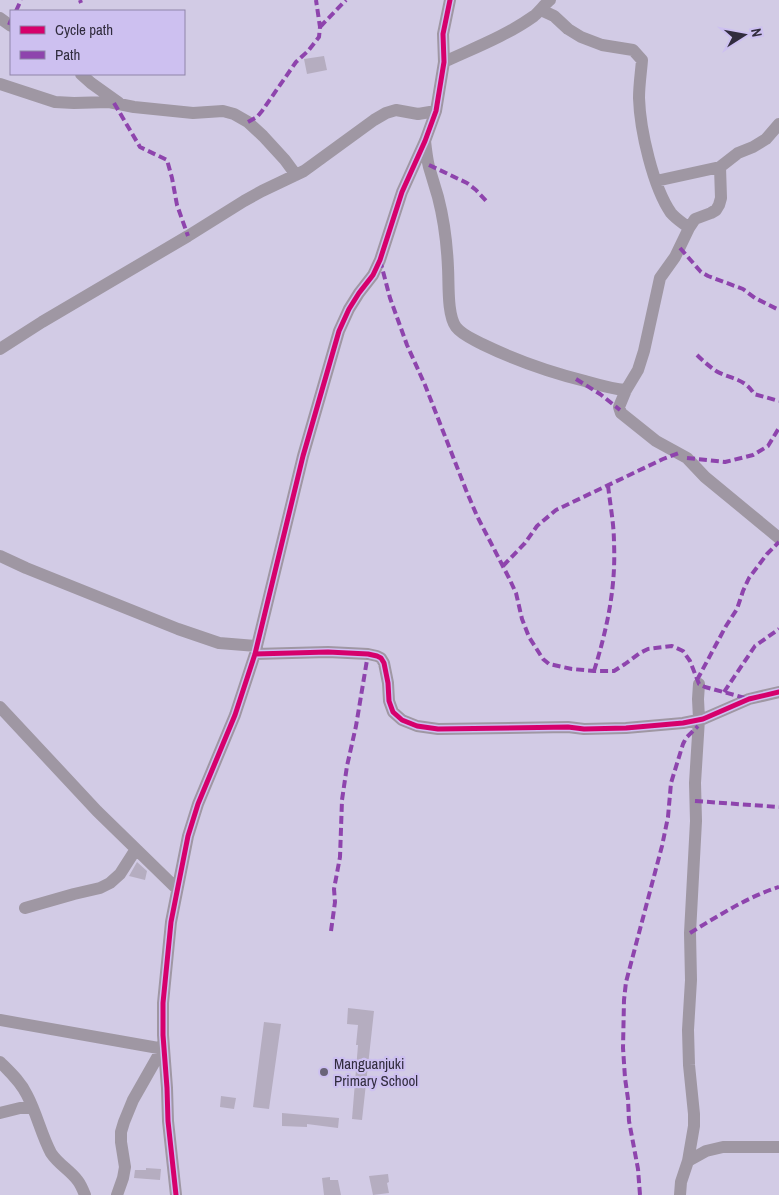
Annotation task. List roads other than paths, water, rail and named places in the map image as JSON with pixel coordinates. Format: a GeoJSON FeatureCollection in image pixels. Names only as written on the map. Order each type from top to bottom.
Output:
{"type":"FeatureCollection","features":[{"type":"Feature","properties":{"kind":"street"},"geometry":{"type":"LineString","coordinates":[[176,1195],[163,1049],[163,1003],[171,922],[188,836],[198,804],[235,715],[256,650],[304,456],[339,331],[349,309],[373,275],[380,260],[402,192],[436,111],[444,62],[443,34],[450,0]]}},
{"type":"Feature","properties":{"kind":"street"},"geometry":{"type":"LineString","coordinates":[[444,62],[508,32],[533,17],[545,4],[554,16],[568,29],[581,37],[602,45],[633,50],[642,60],[639,100],[649,158],[656,182],[672,214],[689,228]]}},
{"type":"Feature","properties":{"kind":"street"},"geometry":{"type":"LineString","coordinates":[[82,75],[121,105]]}},
{"type":"Feature","properties":{"kind":"street"},"geometry":{"type":"LineString","coordinates":[[0,84],[55,102],[109,102],[192,113],[223,111],[234,114],[248,122],[296,175]]}},
{"type":"Feature","properties":{"kind":"street"},"geometry":{"type":"LineString","coordinates":[[0,349],[244,201],[304,171],[386,113],[396,110],[418,114],[436,111]]}},
{"type":"Feature","properties":{"kind":"street"},"geometry":{"type":"LineString","coordinates":[[656,182],[720,167],[738,153],[766,139],[779,124]]}},
{"type":"Feature","properties":{"kind":"street"},"geometry":{"type":"LineString","coordinates":[[425,141],[445,230],[451,318],[456,327],[472,339],[507,356],[542,369],[614,389],[626,390]]}},
{"type":"Feature","properties":{"kind":"street"},"geometry":{"type":"LineString","coordinates":[[720,167],[721,198],[719,204],[716,210],[694,219],[676,257],[660,278],[638,370],[626,390],[619,407],[621,413],[656,441],[687,458],[705,477],[779,538]]}},
{"type":"Feature","properties":{"kind":"street"},"geometry":{"type":"LineString","coordinates":[[0,556],[178,629],[219,642],[256,650],[328,652],[377,656],[384,663],[388,683],[388,701],[393,712],[402,720],[417,726],[438,728],[626,728],[671,725],[699,719],[749,699],[779,692]]}},
{"type":"Feature","properties":{"kind":"street"},"geometry":{"type":"LineString","coordinates":[[680,1195],[681,1182],[692,1140],[694,1114],[688,1030],[699,684]]}},
{"type":"Feature","properties":{"kind":"street"},"geometry":{"type":"LineString","coordinates":[[0,708],[91,804],[176,889]]}},
{"type":"Feature","properties":{"kind":"street"},"geometry":{"type":"LineString","coordinates":[[24,908],[105,886],[120,874],[136,849]]}},
{"type":"Feature","properties":{"kind":"street"},"geometry":{"type":"LineString","coordinates":[[0,1020],[163,1049]]}},
{"type":"Feature","properties":{"kind":"street"},"geometry":{"type":"LineString","coordinates":[[117,1195],[123,1178],[121,1132],[124,1122],[163,1049]]}},
{"type":"Feature","properties":{"kind":"street"},"geometry":{"type":"LineString","coordinates":[[0,1062],[16,1078],[27,1094],[52,1154],[58,1163],[78,1182],[85,1195]]}},
{"type":"Feature","properties":{"kind":"street"},"geometry":{"type":"LineString","coordinates":[[0,1113],[20,1108],[33,1108]]}},
{"type":"Feature","properties":{"kind":"street"},"geometry":{"type":"LineString","coordinates":[[688,1161],[706,1151],[724,1147],[779,1147]]}},
{"type":"Feature","properties":{"kind":"place","name":"Manguanjuki Primary School"},"geometry":{"type":"Point","coordinates":[324,1072]}}]}
